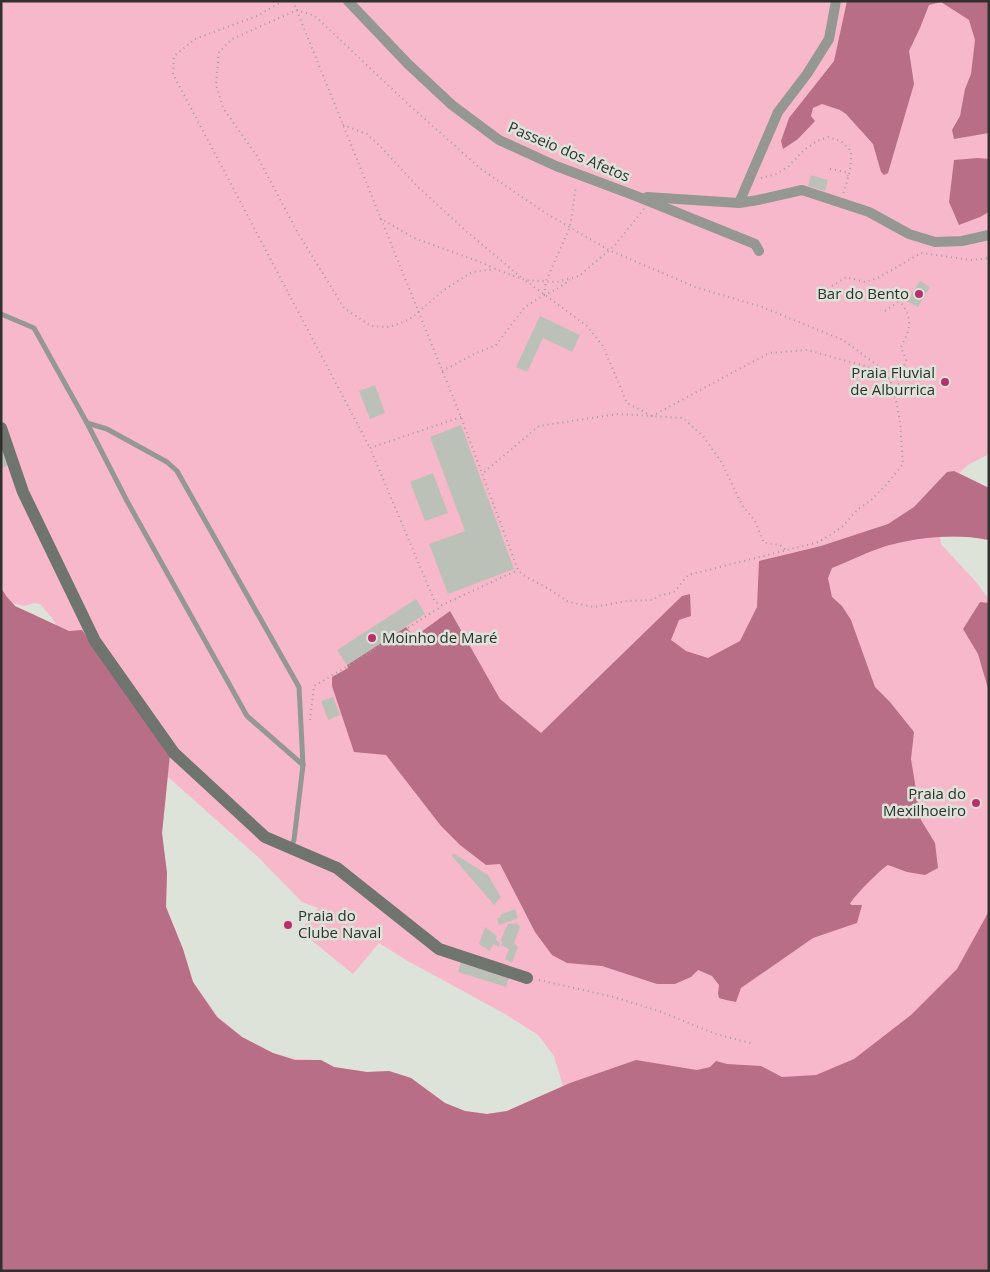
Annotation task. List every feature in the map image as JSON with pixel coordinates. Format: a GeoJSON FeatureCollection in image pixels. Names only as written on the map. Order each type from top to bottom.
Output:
{"type":"FeatureCollection","features":[{"type":"Feature","properties":{"kind":"street","name":"Passeio dos Afetos"},"geometry":{"type":"LineString","coordinates":[[348,1],[408,64],[452,104],[499,140],[556,166],[755,244],[759,251]]}},
{"type":"Feature","properties":{"kind":"street"},"geometry":{"type":"LineString","coordinates":[[739,203],[778,112],[807,74],[829,39],[836,1]]}},
{"type":"Feature","properties":{"kind":"street"},"geometry":{"type":"LineString","coordinates":[[636,196],[739,203],[802,190],[869,212],[909,234],[935,242],[962,241],[989,235]]}},
{"type":"Feature","properties":{"kind":"street"},"geometry":{"type":"LineString","coordinates":[[1,428],[23,492],[95,641],[174,753],[265,837],[337,868],[439,948],[527,978]]}},
{"type":"Feature","properties":{"kind":"lane"},"geometry":{"type":"LineString","coordinates":[[1,314],[34,328],[247,716],[304,765]]}},
{"type":"Feature","properties":{"kind":"lane"},"geometry":{"type":"LineString","coordinates":[[87,423],[106,429],[167,462],[177,471],[299,687],[304,765],[294,840],[290,848]]}},
{"type":"Feature","properties":{"kind":"path"},"geometry":{"type":"LineString","coordinates":[[283,1],[257,16],[195,39],[174,56],[173,74],[370,448],[435,602],[442,605]]}},
{"type":"Feature","properties":{"kind":"path"},"geometry":{"type":"LineString","coordinates":[[293,1],[297,10],[343,124],[380,218],[418,312],[442,371],[461,417],[518,570],[523,575],[566,601],[573,603],[594,607],[627,601],[652,600],[675,591],[688,575],[819,542],[842,527],[858,509],[870,501],[887,484],[903,464],[900,422],[895,395],[887,372],[843,340],[762,307],[695,287],[609,250],[547,214],[481,169],[409,105],[315,16],[297,10],[232,39],[219,52],[216,84],[223,108],[257,156],[298,233],[344,308],[371,326],[390,327],[410,319],[418,312],[444,290],[472,272],[495,269]]}},
{"type":"Feature","properties":{"kind":"path"},"geometry":{"type":"LineString","coordinates":[[343,124],[367,134],[466,231],[544,295],[587,326],[602,346],[627,403],[652,416]]}},
{"type":"Feature","properties":{"kind":"path"},"geometry":{"type":"LineString","coordinates":[[749,181],[776,174],[789,166],[804,150],[817,141],[828,137],[841,141],[851,151],[848,178],[840,202]]}},
{"type":"Feature","properties":{"kind":"path"},"geometry":{"type":"LineString","coordinates":[[830,170],[846,172],[848,178]]}},
{"type":"Feature","properties":{"kind":"path"},"geometry":{"type":"LineString","coordinates":[[544,295],[546,281],[570,227],[578,174]]}},
{"type":"Feature","properties":{"kind":"path"},"geometry":{"type":"LineString","coordinates":[[380,218],[414,238],[525,280],[557,282],[579,276],[615,245],[650,202]]}},
{"type":"Feature","properties":{"kind":"path"},"geometry":{"type":"LineString","coordinates":[[832,286],[846,277],[865,282],[878,278],[922,254],[971,260],[989,258]]}},
{"type":"Feature","properties":{"kind":"path"},"geometry":{"type":"LineString","coordinates":[[442,371],[496,345],[526,307],[572,278]]}},
{"type":"Feature","properties":{"kind":"path"},"geometry":{"type":"LineString","coordinates":[[885,311],[898,302],[904,305],[910,321],[908,332],[901,347],[906,360],[895,395]]}},
{"type":"Feature","properties":{"kind":"path"},"geometry":{"type":"LineString","coordinates":[[652,416],[769,353],[807,350],[887,372]]}},
{"type":"Feature","properties":{"kind":"path"},"geometry":{"type":"LineString","coordinates":[[482,474],[539,426],[618,414],[684,418],[703,436],[722,463],[742,505],[755,521],[764,543],[780,545],[786,550]]}},
{"type":"Feature","properties":{"kind":"path"},"geometry":{"type":"LineString","coordinates":[[370,448],[461,417]]}},
{"type":"Feature","properties":{"kind":"path"},"geometry":{"type":"LineString","coordinates":[[309,725],[314,686],[442,605],[518,570]]}},
{"type":"Feature","properties":{"kind":"path"},"geometry":{"type":"LineString","coordinates":[[527,978],[614,996],[659,1011],[716,1034],[754,1044]]}},
{"type":"Feature","properties":{"kind":"shaded area"},"geometry":{"type":"Polygon","coordinates":[[[1,1],[989,1],[989,454],[968,465],[959,473],[989,488],[989,540],[973,537],[940,537],[941,544],[977,583],[989,600],[989,988],[459,1271],[1,1271],[1,588],[3,590],[1,583],[1,1]],[[13,603],[15,606],[56,625],[40,604],[34,603],[24,606],[13,603]],[[168,777],[162,833],[167,873],[166,907],[183,949],[193,982],[218,1017],[242,1037],[273,1053],[295,1059],[321,1060],[334,1067],[367,1072],[389,1071],[411,1078],[445,1103],[465,1111],[487,1114],[507,1111],[563,1086],[554,1056],[538,1035],[505,1014],[406,960],[379,943],[353,974],[300,931],[318,908],[302,902],[258,857],[168,777]]]}},
{"type":"Feature","properties":{"kind":"shaded area"},"geometry":{"type":"Polygon","coordinates":[[[847,1],[989,1],[989,133],[954,139],[952,130],[960,116],[965,89],[971,74],[975,40],[969,20],[941,2],[929,5],[909,51],[914,84],[888,173],[884,175],[881,172],[873,144],[846,114],[822,104],[813,108],[811,116],[815,121],[798,139],[783,149],[781,141],[789,118],[834,61],[847,1]]]}},
{"type":"Feature","properties":{"kind":"shaded area"},"geometry":{"type":"Polygon","coordinates":[[[989,159],[989,212],[959,225],[949,202],[954,160],[989,159]]]}},
{"type":"Feature","properties":{"kind":"shaded area"},"geometry":{"type":"Polygon","coordinates":[[[954,471],[989,488],[989,540],[950,536],[924,538],[886,546],[832,568],[828,578],[832,597],[842,606],[851,620],[875,687],[890,702],[914,732],[911,759],[921,820],[935,843],[938,868],[925,875],[907,872],[888,865],[868,883],[850,904],[862,905],[857,923],[813,938],[741,988],[736,1002],[719,998],[719,985],[712,976],[698,970],[691,977],[675,984],[657,984],[602,966],[567,963],[552,955],[535,932],[500,864],[486,865],[460,845],[441,826],[386,755],[354,752],[332,686],[332,677],[348,668],[347,665],[406,627],[414,637],[450,611],[500,699],[541,733],[682,596],[690,594],[691,616],[679,620],[671,640],[686,651],[708,658],[740,641],[757,607],[759,561],[821,546],[888,524],[914,507],[947,472],[954,471]]]}},
{"type":"Feature","properties":{"kind":"shaded area"},"geometry":{"type":"Polygon","coordinates":[[[1,588],[15,606],[69,631],[82,630],[170,754],[162,833],[167,873],[166,907],[183,949],[193,982],[217,1017],[242,1037],[273,1053],[295,1060],[321,1060],[334,1067],[367,1072],[389,1071],[411,1078],[445,1103],[465,1111],[487,1114],[507,1111],[570,1083],[636,1060],[697,1070],[710,1067],[716,1061],[727,1064],[761,1066],[782,1077],[816,1075],[854,1059],[911,1015],[957,969],[989,911],[989,1271],[1,1271],[1,588]]]}},
{"type":"Feature","properties":{"kind":"shaded area"},"geometry":{"type":"Polygon","coordinates":[[[980,602],[989,603],[989,692],[978,654],[963,629],[980,602]]]}},
{"type":"Feature","properties":{"kind":"building"},"geometry":{"type":"Polygon","coordinates":[[[811,175],[828,180],[825,191],[808,186],[811,175]]]}},
{"type":"Feature","properties":{"kind":"building","name":"Bar do Bento"},"geometry":{"type":"Polygon","coordinates":[[[920,281],[930,287],[918,307],[907,301],[920,281]]]}},
{"type":"Feature","properties":{"kind":"building"},"geometry":{"type":"Polygon","coordinates":[[[540,316],[580,335],[572,352],[543,338],[527,372],[516,367],[540,316]]]}},
{"type":"Feature","properties":{"kind":"building"},"geometry":{"type":"Polygon","coordinates":[[[375,385],[385,413],[370,419],[359,391],[375,385]]]}},
{"type":"Feature","properties":{"kind":"building"},"geometry":{"type":"Polygon","coordinates":[[[461,425],[514,569],[448,594],[429,544],[465,531],[430,437],[461,425]]]}},
{"type":"Feature","properties":{"kind":"building"},"geometry":{"type":"Polygon","coordinates":[[[1,441],[10,465],[1,468],[1,441]]]}},
{"type":"Feature","properties":{"kind":"building"},"geometry":{"type":"Polygon","coordinates":[[[433,473],[448,513],[425,521],[410,482],[433,473]]]}},
{"type":"Feature","properties":{"kind":"building","name":"Moinho de Maré"},"geometry":{"type":"Polygon","coordinates":[[[416,599],[425,614],[347,665],[337,650],[416,599]]]}},
{"type":"Feature","properties":{"kind":"building"},"geometry":{"type":"Polygon","coordinates":[[[333,697],[340,715],[328,720],[321,701],[333,697]]]}},
{"type":"Feature","properties":{"kind":"building"},"geometry":{"type":"Polygon","coordinates":[[[453,853],[488,875],[501,897],[494,905],[452,856],[453,853]]]}},
{"type":"Feature","properties":{"kind":"building"},"geometry":{"type":"Polygon","coordinates":[[[515,909],[518,918],[499,925],[497,919],[501,917],[500,915],[515,909]]]}},
{"type":"Feature","properties":{"kind":"building"},"geometry":{"type":"Polygon","coordinates":[[[517,923],[520,927],[514,943],[518,947],[512,963],[505,959],[509,949],[501,945],[503,942],[500,941],[508,924],[517,923]]]}},
{"type":"Feature","properties":{"kind":"building"},"geometry":{"type":"Polygon","coordinates":[[[485,927],[497,936],[496,940],[500,943],[499,947],[493,944],[490,951],[479,944],[485,927]]]}},
{"type":"Feature","properties":{"kind":"building"},"geometry":{"type":"Polygon","coordinates":[[[461,961],[509,977],[506,987],[458,972],[461,961]]]}},
{"type":"Feature","properties":{"kind":"place","name":"Bar do Bento"},"geometry":{"type":"Point","coordinates":[919,294]}},
{"type":"Feature","properties":{"kind":"place","name":"Praia Fluvial de Alburrica"},"geometry":{"type":"Point","coordinates":[945,382]}},
{"type":"Feature","properties":{"kind":"place","name":"Moinho de Maré"},"geometry":{"type":"Point","coordinates":[372,638]}},
{"type":"Feature","properties":{"kind":"place","name":"Praia do Mexilhoeiro"},"geometry":{"type":"Point","coordinates":[976,803]}},
{"type":"Feature","properties":{"kind":"place","name":"Praia do Clube Naval"},"geometry":{"type":"Point","coordinates":[288,925]}}]}
